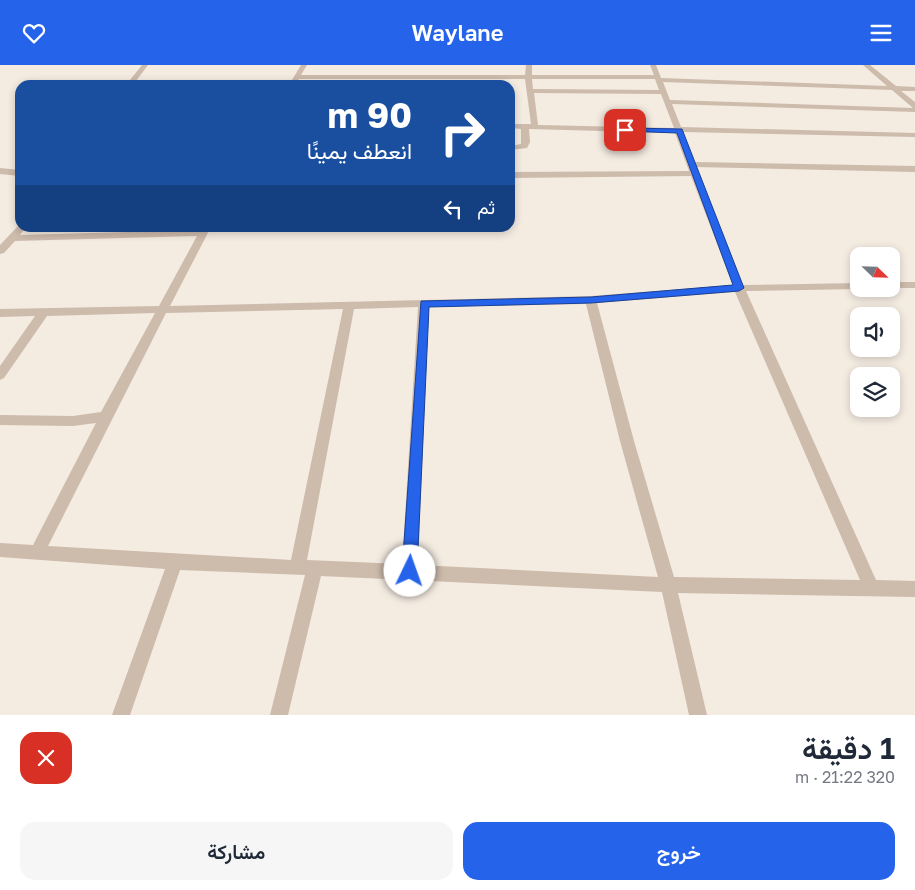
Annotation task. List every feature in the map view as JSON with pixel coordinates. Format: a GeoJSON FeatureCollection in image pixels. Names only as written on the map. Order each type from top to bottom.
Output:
{"type":"FeatureCollection","features":[{"type":"Feature","properties":{"kind":"street"},"geometry":{"type":"LineString","coordinates":[[133,80],[145,65]]}},
{"type":"Feature","properties":{"kind":"street"},"geometry":{"type":"LineString","coordinates":[[294,80],[304,65]]}},
{"type":"Feature","properties":{"kind":"street"},"geometry":{"type":"LineString","coordinates":[[528,65],[535,128]]}},
{"type":"Feature","properties":{"kind":"street"},"geometry":{"type":"LineString","coordinates":[[653,65],[739,288],[872,589]]}},
{"type":"Feature","properties":{"kind":"street"},"geometry":{"type":"LineString","coordinates":[[866,65],[915,107]]}},
{"type":"Feature","properties":{"kind":"street"},"geometry":{"type":"LineString","coordinates":[[296,77],[443,75],[506,78],[658,78],[915,89]]}},
{"type":"Feature","properties":{"kind":"street"},"geometry":{"type":"LineString","coordinates":[[530,91],[915,111]]}},
{"type":"Feature","properties":{"kind":"street"},"geometry":{"type":"LineString","coordinates":[[515,127],[915,135]]}},
{"type":"Feature","properties":{"kind":"street"},"geometry":{"type":"LineString","coordinates":[[515,147],[525,145],[525,128]]}},
{"type":"Feature","properties":{"kind":"street"},"geometry":{"type":"LineString","coordinates":[[515,175],[694,169],[915,169]]}},
{"type":"Feature","properties":{"kind":"street"},"geometry":{"type":"LineString","coordinates":[[0,171],[15,172]]}},
{"type":"Feature","properties":{"kind":"street"},"geometry":{"type":"LineString","coordinates":[[0,251],[17,232]]}},
{"type":"Feature","properties":{"kind":"street"},"geometry":{"type":"LineString","coordinates":[[12,238],[157,232]]}},
{"type":"Feature","properties":{"kind":"street"},"geometry":{"type":"LineString","coordinates":[[37,553],[162,309],[204,232]]}},
{"type":"Feature","properties":{"kind":"street"},"geometry":{"type":"LineString","coordinates":[[900,285],[915,285]]}},
{"type":"Feature","properties":{"kind":"street"},"geometry":{"type":"LineString","coordinates":[[0,313],[591,300],[739,288],[850,286]]}},
{"type":"Feature","properties":{"kind":"street"},"geometry":{"type":"LineString","coordinates":[[591,300],[627,441],[668,585],[698,715]]}},
{"type":"Feature","properties":{"kind":"street"},"geometry":{"type":"LineString","coordinates":[[279,715],[306,566],[349,304]]}},
{"type":"Feature","properties":{"kind":"street"},"geometry":{"type":"LineString","coordinates":[[410,571],[424,304]]}},
{"type":"Feature","properties":{"kind":"street"},"geometry":{"type":"LineString","coordinates":[[0,375],[44,312]]}},
{"type":"Feature","properties":{"kind":"street"},"geometry":{"type":"LineString","coordinates":[[0,420],[73,421],[106,417]]}},
{"type":"Feature","properties":{"kind":"street"},"geometry":{"type":"LineString","coordinates":[[0,551],[175,562],[306,566],[668,585],[915,589]]}},
{"type":"Feature","properties":{"kind":"street"},"geometry":{"type":"LineString","coordinates":[[121,715],[175,562]]}},
{"type":"Feature","properties":{"kind":"route"},"geometry":{"type":"LineString","coordinates":[[410,571],[424,304],[591,300],[739,288],[680,131],[625,130]]}}]}
